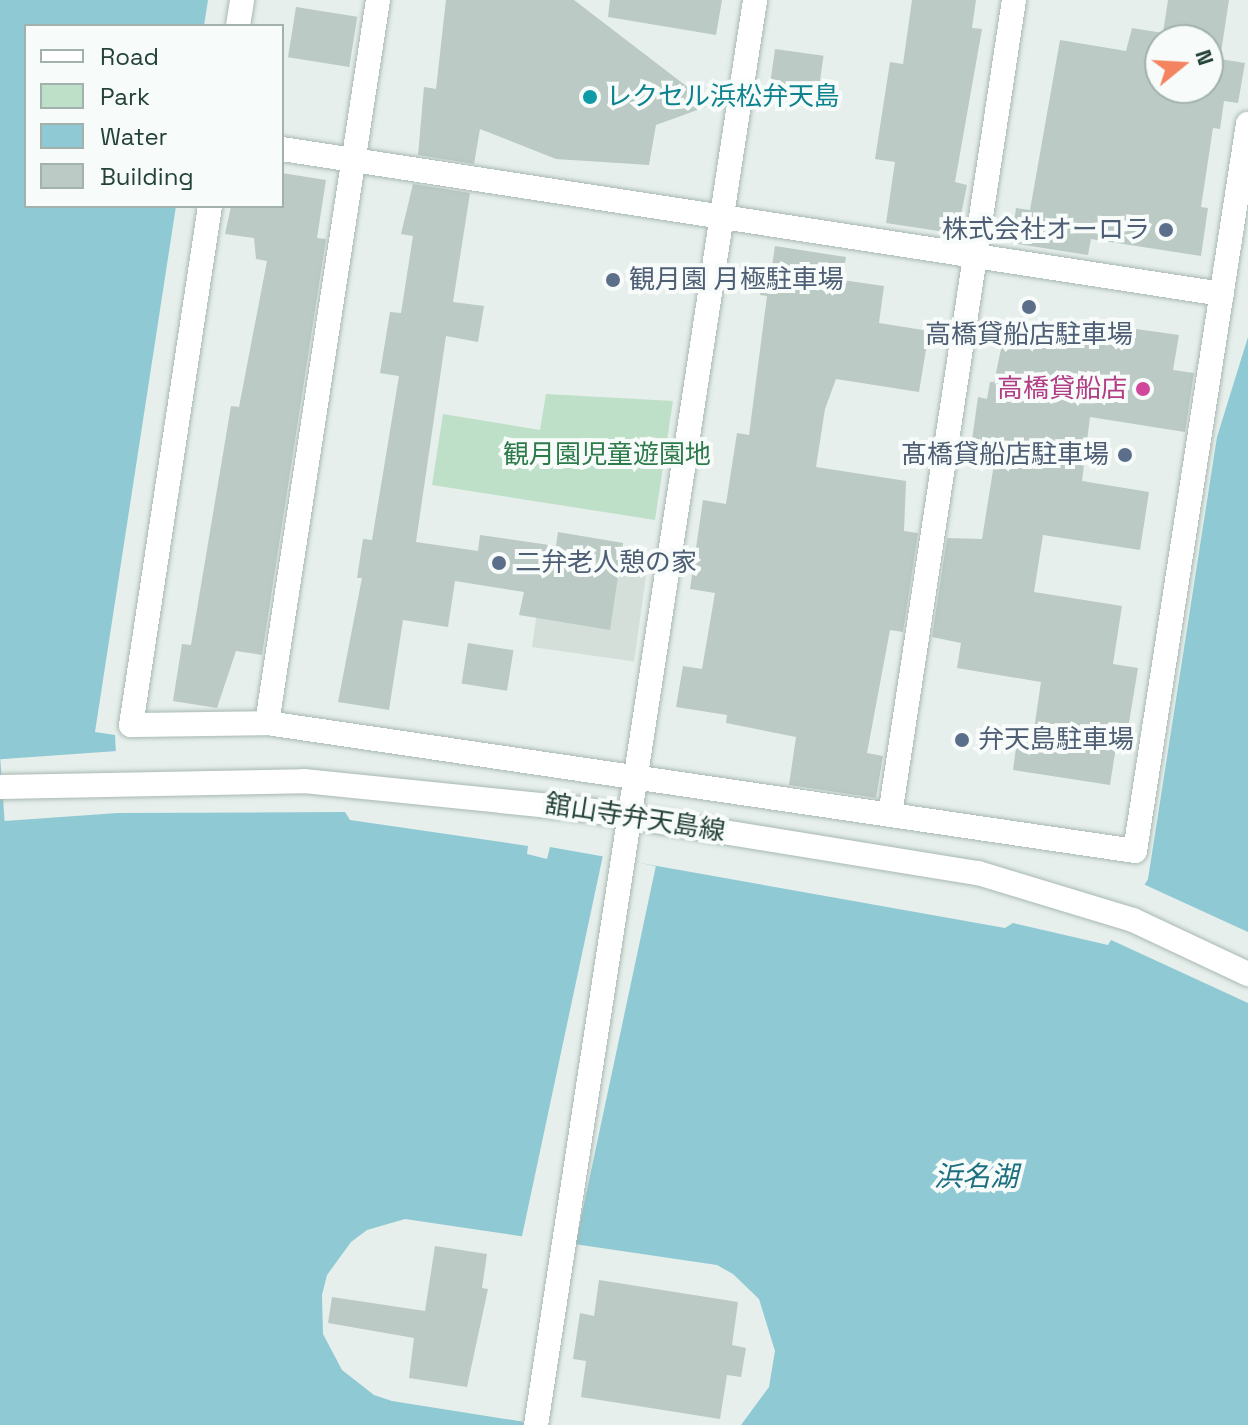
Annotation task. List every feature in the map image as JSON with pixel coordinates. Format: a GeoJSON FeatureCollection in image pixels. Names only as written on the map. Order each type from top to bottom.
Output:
{"type":"FeatureCollection","features":[{"type":"Feature","properties":{"kind":"street"},"geometry":{"type":"LineString","coordinates":[[238,24],[242,0]]}},
{"type":"Feature","properties":{"kind":"street"},"geometry":{"type":"LineString","coordinates":[[267,723],[378,0]]}},
{"type":"Feature","properties":{"kind":"street"},"geometry":{"type":"LineString","coordinates":[[537,1424],[755,0]]}},
{"type":"Feature","properties":{"kind":"street"},"geometry":{"type":"LineString","coordinates":[[890,815],[1014,0]]}},
{"type":"Feature","properties":{"kind":"street"},"geometry":{"type":"LineString","coordinates":[[210,208],[131,725],[267,723],[636,774],[1135,851],[1248,124]]}},
{"type":"Feature","properties":{"kind":"street"},"geometry":{"type":"LineString","coordinates":[[284,149],[1222,294]]}},
{"type":"Feature","properties":{"kind":"street","name":"舘山寺弁天島線"},"geometry":{"type":"LineString","coordinates":[[0,787],[318,782],[514,799],[630,816],[978,873],[1116,914],[1248,974]]}},
{"type":"Feature","properties":{"kind":"shaded area"},"geometry":{"type":"Polygon","coordinates":[[[545,555],[647,569],[634,661],[532,647],[545,555]]]}},
{"type":"Feature","properties":{"kind":"green space","name":"観月園児童遊園地"},"geometry":{"type":"Polygon","coordinates":[[[546,394],[673,401],[655,520],[432,485],[443,414],[540,430],[546,394]]]}},
{"type":"Feature","properties":{"kind":"water","name":"浜名湖"},"geometry":{"type":"Polygon","coordinates":[[[0,0],[208,0],[204,24],[24,24],[24,208],[176,208],[95,732],[115,735],[119,813],[345,812],[350,820],[528,846],[527,854],[547,859],[550,847],[1005,928],[1013,923],[1108,945],[1148,879],[1217,437],[1248,337],[1248,1425],[741,1425],[769,1387],[775,1351],[759,1299],[733,1274],[717,1265],[405,1219],[367,1230],[351,1242],[327,1275],[322,1295],[323,1334],[342,1370],[374,1395],[392,1401],[544,1425],[0,1425],[0,0]]]}},
{"type":"Feature","properties":{"kind":"pier"},"geometry":{"type":"Polygon","coordinates":[[[117,751],[121,813],[5,821],[0,759],[117,751]]]}},
{"type":"Feature","properties":{"kind":"pier"},"geometry":{"type":"Polygon","coordinates":[[[603,855],[656,866],[575,1249],[522,1237],[603,855]]]}},
{"type":"Feature","properties":{"kind":"pier"},"geometry":{"type":"Polygon","coordinates":[[[1141,883],[1248,932],[1248,1003],[1109,939],[1141,883]]]}},
{"type":"Feature","properties":{"kind":"building"},"geometry":{"type":"Polygon","coordinates":[[[446,0],[574,0],[711,105],[656,125],[649,165],[556,159],[480,129],[474,164],[418,155],[424,87],[436,89],[446,0]]]}},
{"type":"Feature","properties":{"kind":"building"},"geometry":{"type":"Polygon","coordinates":[[[610,0],[722,0],[716,35],[608,17],[610,0]]]}},
{"type":"Feature","properties":{"kind":"building"},"geometry":{"type":"Polygon","coordinates":[[[912,0],[976,0],[972,28],[982,29],[955,182],[967,185],[959,225],[947,223],[945,232],[886,223],[895,162],[875,159],[890,62],[903,64],[912,0]]]}},
{"type":"Feature","properties":{"kind":"building"},"geometry":{"type":"Polygon","coordinates":[[[1168,0],[1229,0],[1224,33],[1224,24],[1164,24],[1168,0]]]}},
{"type":"Feature","properties":{"kind":"building"},"geometry":{"type":"Polygon","coordinates":[[[296,7],[357,17],[349,67],[288,57],[296,7]]]}},
{"type":"Feature","properties":{"kind":"building"},"geometry":{"type":"Polygon","coordinates":[[[1132,28],[1144,30],[1144,104],[1224,104],[1220,129],[1213,128],[1201,207],[1208,208],[1201,256],[1091,239],[1088,255],[1011,243],[1016,208],[1030,210],[1060,40],[1126,51],[1132,28]]]}},
{"type":"Feature","properties":{"kind":"building"},"geometry":{"type":"Polygon","coordinates":[[[775,49],[824,56],[819,91],[770,85],[775,49]]]}},
{"type":"Feature","properties":{"kind":"building"},"geometry":{"type":"Polygon","coordinates":[[[1224,60],[1245,63],[1238,103],[1224,101],[1224,60]]]}},
{"type":"Feature","properties":{"kind":"building"},"geometry":{"type":"Polygon","coordinates":[[[284,173],[326,180],[317,238],[326,239],[262,655],[236,651],[217,708],[173,701],[182,644],[191,645],[231,406],[239,407],[267,261],[256,259],[254,238],[225,234],[231,208],[284,208],[284,173]]]}},
{"type":"Feature","properties":{"kind":"building"},"geometry":{"type":"Polygon","coordinates":[[[413,184],[470,193],[453,302],[484,306],[478,342],[446,336],[416,542],[478,551],[480,535],[556,546],[558,532],[623,543],[610,630],[519,615],[524,592],[455,581],[448,627],[403,620],[389,710],[338,702],[362,578],[357,578],[363,539],[372,540],[399,376],[380,373],[390,312],[401,313],[413,236],[401,234],[413,184]]]}},
{"type":"Feature","properties":{"kind":"building"},"geometry":{"type":"Polygon","coordinates":[[[775,246],[846,257],[842,280],[884,286],[879,323],[929,331],[919,392],[836,379],[825,409],[816,467],[906,481],[904,531],[918,533],[903,632],[890,630],[867,753],[883,756],[876,798],[789,785],[796,737],[726,723],[727,715],[676,707],[683,666],[702,669],[715,593],[690,589],[703,500],[726,504],[737,433],[749,435],[767,296],[760,295],[764,265],[772,266],[775,246]]]}},
{"type":"Feature","properties":{"kind":"building"},"geometry":{"type":"Polygon","coordinates":[[[1086,322],[1179,335],[1173,370],[1194,373],[1185,432],[1090,417],[1082,481],[1149,492],[1140,550],[1043,535],[1034,592],[1122,606],[1113,664],[1138,668],[1128,729],[1119,727],[1110,785],[1013,770],[1017,741],[1032,743],[1041,682],[957,668],[961,643],[932,637],[947,538],[982,539],[995,458],[970,454],[978,397],[987,399],[990,382],[994,382],[1004,335],[1081,347],[1086,322]]]}},
{"type":"Feature","properties":{"kind":"building"},"geometry":{"type":"Polygon","coordinates":[[[468,643],[513,650],[507,691],[462,683],[468,643]]]}},
{"type":"Feature","properties":{"kind":"building"},"geometry":{"type":"Polygon","coordinates":[[[435,1246],[487,1254],[482,1288],[488,1289],[467,1387],[409,1378],[414,1338],[328,1323],[332,1297],[425,1311],[435,1246]]]}},
{"type":"Feature","properties":{"kind":"building"},"geometry":{"type":"Polygon","coordinates":[[[599,1280],[738,1302],[732,1345],[746,1348],[741,1377],[727,1375],[720,1419],[581,1397],[586,1361],[573,1359],[580,1313],[594,1316],[599,1280]]]}},
{"type":"Feature","properties":{"kind":"place","name":"レクセル浜松弁天島"},"geometry":{"type":"Point","coordinates":[590,97]}},
{"type":"Feature","properties":{"kind":"place","name":"株式会社オーロラ"},"geometry":{"type":"Point","coordinates":[1166,230]}},
{"type":"Feature","properties":{"kind":"place","name":"観月園 月極駐車場"},"geometry":{"type":"Point","coordinates":[613,280]}},
{"type":"Feature","properties":{"kind":"place","name":"高橋貸船店駐車場"},"geometry":{"type":"Point","coordinates":[1029,307]}},
{"type":"Feature","properties":{"kind":"place","name":"高橋貸船店"},"geometry":{"type":"Point","coordinates":[1143,389]}},
{"type":"Feature","properties":{"kind":"place","name":"髙橋貸船店駐車場"},"geometry":{"type":"Point","coordinates":[1125,455]}},
{"type":"Feature","properties":{"kind":"place","name":"二弁老人憩の家"},"geometry":{"type":"Point","coordinates":[499,563]}},
{"type":"Feature","properties":{"kind":"place","name":"弁天島駐車場"},"geometry":{"type":"Point","coordinates":[962,740]}}]}
